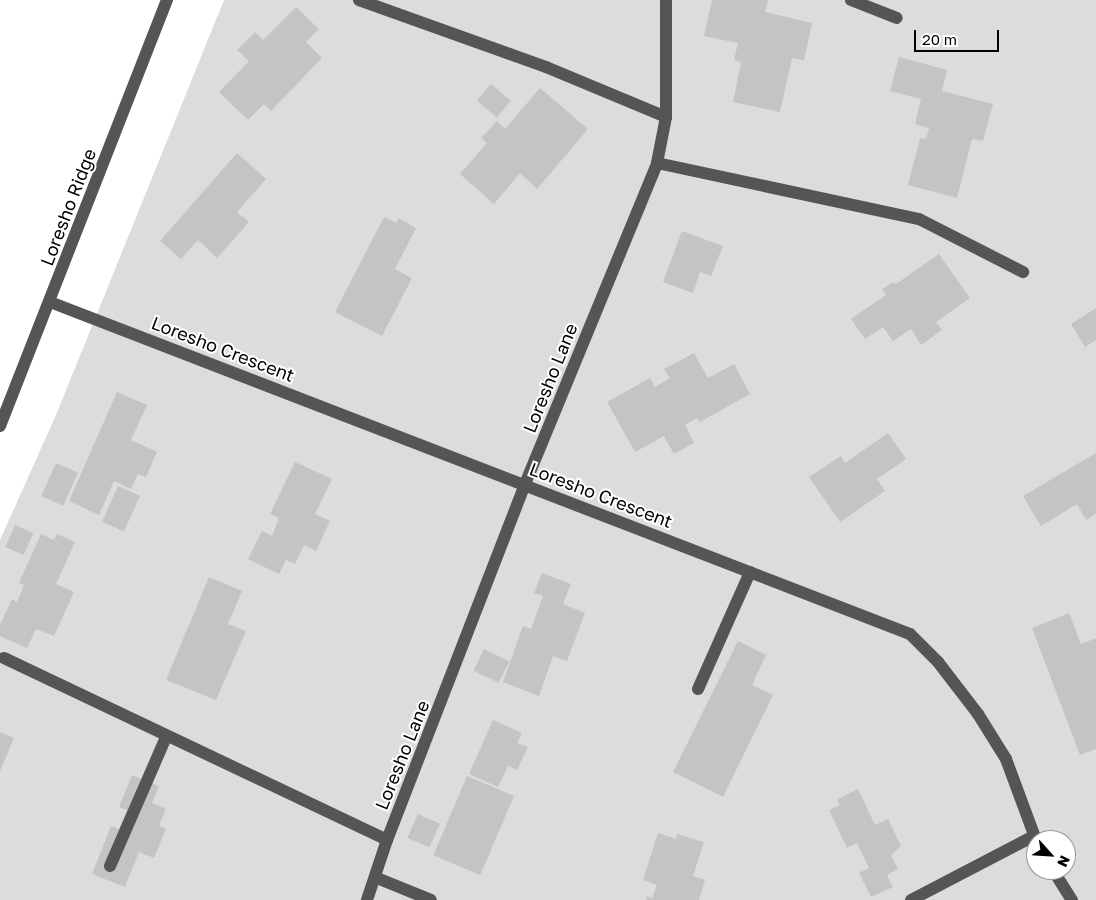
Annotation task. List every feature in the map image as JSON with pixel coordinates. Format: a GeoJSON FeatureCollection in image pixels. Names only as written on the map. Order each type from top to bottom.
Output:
{"type":"FeatureCollection","features":[{"type":"Feature","properties":{"kind":"street","name":"Loresho Ridge"},"geometry":{"type":"LineString","coordinates":[[0,426],[167,0]]}},
{"type":"Feature","properties":{"kind":"street"},"geometry":{"type":"LineString","coordinates":[[359,0],[546,67],[666,117]]}},
{"type":"Feature","properties":{"kind":"street","name":"Loresho Lane"},"geometry":{"type":"LineString","coordinates":[[368,900],[377,878],[387,840],[525,484],[657,163],[666,117],[666,0]]}},
{"type":"Feature","properties":{"kind":"street"},"geometry":{"type":"LineString","coordinates":[[851,0],[897,18]]}},
{"type":"Feature","properties":{"kind":"street"},"geometry":{"type":"LineString","coordinates":[[657,163],[919,219],[1023,272]]}},
{"type":"Feature","properties":{"kind":"street","name":"Loresho Crescent"},"geometry":{"type":"LineString","coordinates":[[50,302],[910,634],[938,662],[978,714],[1006,759],[1032,830]]}},
{"type":"Feature","properties":{"kind":"street"},"geometry":{"type":"LineString","coordinates":[[698,689],[750,572]]}},
{"type":"Feature","properties":{"kind":"street"},"geometry":{"type":"LineString","coordinates":[[4,658],[166,737],[387,840]]}},
{"type":"Feature","properties":{"kind":"street"},"geometry":{"type":"LineString","coordinates":[[110,866],[166,737]]}},
{"type":"Feature","properties":{"kind":"street"},"geometry":{"type":"LineString","coordinates":[[911,900],[1026,842]]}},
{"type":"Feature","properties":{"kind":"street"},"geometry":{"type":"LineString","coordinates":[[377,878],[431,900]]}},
{"type":"Feature","properties":{"kind":"street"},"geometry":{"type":"LineString","coordinates":[[1059,880],[1072,900]]}},
{"type":"Feature","properties":{"kind":"shaded area"},"geometry":{"type":"Polygon","coordinates":[[[224,0],[1096,0],[1096,900],[0,900],[0,540],[56,415],[224,0]]]}},
{"type":"Feature","properties":{"kind":"building"},"geometry":{"type":"Polygon","coordinates":[[[712,0],[768,0],[765,12],[812,23],[804,60],[792,58],[780,112],[733,102],[741,62],[734,60],[738,43],[704,36],[712,0]]]}},
{"type":"Feature","properties":{"kind":"building"},"geometry":{"type":"Polygon","coordinates":[[[296,7],[319,29],[306,42],[322,58],[271,111],[264,104],[248,120],[219,92],[249,61],[237,50],[255,32],[263,40],[296,7]]]}},
{"type":"Feature","properties":{"kind":"building"},"geometry":{"type":"Polygon","coordinates":[[[899,57],[947,70],[942,91],[993,104],[983,141],[972,139],[957,198],[908,185],[920,138],[926,139],[929,128],[915,124],[921,99],[890,91],[899,57]]]}},
{"type":"Feature","properties":{"kind":"building"},"geometry":{"type":"Polygon","coordinates":[[[491,84],[511,101],[497,118],[477,101],[491,84]]]}},
{"type":"Feature","properties":{"kind":"building"},"geometry":{"type":"Polygon","coordinates":[[[540,88],[588,129],[537,189],[520,173],[494,204],[460,174],[487,143],[481,138],[497,121],[505,129],[540,88]]]}},
{"type":"Feature","properties":{"kind":"building"},"geometry":{"type":"Polygon","coordinates":[[[237,153],[266,179],[237,212],[249,222],[217,258],[198,240],[181,259],[160,241],[237,153]]]}},
{"type":"Feature","properties":{"kind":"building"},"geometry":{"type":"Polygon","coordinates":[[[384,217],[396,223],[398,218],[416,228],[395,269],[412,278],[382,336],[335,312],[384,217]]]}},
{"type":"Feature","properties":{"kind":"building"},"geometry":{"type":"Polygon","coordinates":[[[682,231],[723,246],[711,276],[700,272],[693,293],[663,282],[682,231]]]}},
{"type":"Feature","properties":{"kind":"building"},"geometry":{"type":"Polygon","coordinates":[[[939,254],[970,298],[936,322],[942,330],[921,345],[911,329],[893,341],[883,327],[865,339],[851,319],[886,295],[882,289],[894,282],[896,284],[939,254]]]}},
{"type":"Feature","properties":{"kind":"building"},"geometry":{"type":"Polygon","coordinates":[[[1096,308],[1096,340],[1085,347],[1071,324],[1096,308]]]}},
{"type":"Feature","properties":{"kind":"building"},"geometry":{"type":"Polygon","coordinates":[[[694,353],[708,378],[734,364],[750,394],[700,422],[697,418],[685,425],[694,443],[674,454],[664,436],[635,452],[607,402],[650,378],[655,387],[670,378],[664,369],[694,353]]]}},
{"type":"Feature","properties":{"kind":"building"},"geometry":{"type":"Polygon","coordinates":[[[117,392],[147,405],[131,440],[157,452],[146,477],[138,474],[131,489],[114,481],[99,515],[69,501],[117,392]]]}},
{"type":"Feature","properties":{"kind":"building"},"geometry":{"type":"Polygon","coordinates":[[[888,433],[906,459],[877,479],[885,491],[840,522],[809,477],[841,456],[845,463],[888,433]]]}},
{"type":"Feature","properties":{"kind":"building"},"geometry":{"type":"Polygon","coordinates":[[[1096,453],[1096,514],[1086,520],[1077,504],[1041,526],[1023,496],[1096,453]]]}},
{"type":"Feature","properties":{"kind":"building"},"geometry":{"type":"Polygon","coordinates":[[[295,462],[332,479],[315,514],[330,521],[316,551],[304,545],[295,564],[286,560],[279,574],[248,559],[262,531],[272,536],[279,518],[270,514],[295,462]]]}},
{"type":"Feature","properties":{"kind":"building"},"geometry":{"type":"Polygon","coordinates":[[[56,463],[78,473],[63,506],[41,496],[56,463]]]}},
{"type":"Feature","properties":{"kind":"building"},"geometry":{"type":"Polygon","coordinates":[[[118,486],[140,496],[124,531],[102,522],[118,486]]]}},
{"type":"Feature","properties":{"kind":"building"},"geometry":{"type":"Polygon","coordinates":[[[15,525],[33,533],[24,555],[5,547],[15,525]]]}},
{"type":"Feature","properties":{"kind":"building"},"geometry":{"type":"Polygon","coordinates":[[[41,534],[54,540],[57,534],[75,542],[56,584],[74,592],[54,636],[36,629],[27,648],[0,636],[0,625],[12,599],[17,602],[24,585],[19,583],[41,534]]]}},
{"type":"Feature","properties":{"kind":"building"},"geometry":{"type":"Polygon","coordinates":[[[542,573],[571,584],[563,604],[585,613],[567,661],[553,656],[539,696],[503,682],[523,626],[531,629],[543,596],[534,593],[542,573]]]}},
{"type":"Feature","properties":{"kind":"building"},"geometry":{"type":"Polygon","coordinates":[[[209,577],[242,591],[228,624],[246,631],[216,700],[166,680],[209,577]]]}},
{"type":"Feature","properties":{"kind":"building"},"geometry":{"type":"Polygon","coordinates":[[[1069,613],[1081,644],[1096,638],[1096,749],[1080,755],[1032,628],[1069,613]]]}},
{"type":"Feature","properties":{"kind":"building"},"geometry":{"type":"Polygon","coordinates":[[[738,641],[766,655],[752,685],[773,695],[723,797],[673,772],[738,641]]]}},
{"type":"Feature","properties":{"kind":"building"},"geometry":{"type":"Polygon","coordinates":[[[484,649],[509,661],[499,683],[473,671],[484,649]]]}},
{"type":"Feature","properties":{"kind":"building"},"geometry":{"type":"Polygon","coordinates":[[[493,720],[522,733],[517,743],[528,747],[517,770],[508,766],[498,787],[469,774],[493,720]]]}},
{"type":"Feature","properties":{"kind":"building"},"geometry":{"type":"Polygon","coordinates":[[[0,732],[14,738],[0,771],[0,732]]]}},
{"type":"Feature","properties":{"kind":"building"},"geometry":{"type":"Polygon","coordinates":[[[132,775],[159,786],[152,803],[166,809],[159,826],[166,829],[154,858],[139,852],[125,887],[92,874],[111,826],[119,829],[127,810],[119,807],[132,775]]]}},
{"type":"Feature","properties":{"kind":"building"},"geometry":{"type":"Polygon","coordinates":[[[467,776],[514,796],[480,875],[433,855],[467,776]]]}},
{"type":"Feature","properties":{"kind":"building"},"geometry":{"type":"Polygon","coordinates":[[[858,789],[875,825],[888,819],[901,846],[891,855],[898,869],[887,875],[893,887],[871,897],[859,873],[869,868],[857,843],[847,848],[829,810],[840,805],[837,800],[858,789]]]}},
{"type":"Feature","properties":{"kind":"building"},"geometry":{"type":"Polygon","coordinates":[[[418,814],[440,824],[429,848],[407,838],[418,814]]]}},
{"type":"Feature","properties":{"kind":"building"},"geometry":{"type":"Polygon","coordinates":[[[658,833],[676,839],[677,834],[704,842],[693,876],[705,880],[699,900],[646,900],[647,896],[652,898],[657,885],[643,880],[658,833]]]}}]}
